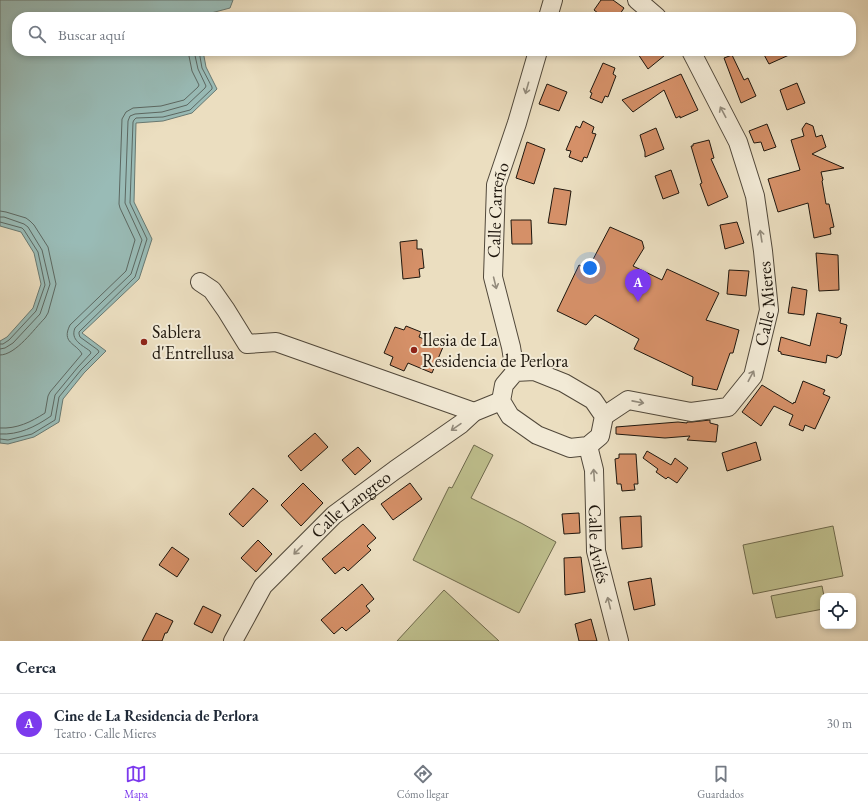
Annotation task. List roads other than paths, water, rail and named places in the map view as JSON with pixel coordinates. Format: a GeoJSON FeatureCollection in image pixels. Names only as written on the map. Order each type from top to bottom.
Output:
{"type":"FeatureCollection","features":[{"type":"Feature","properties":{"kind":"street"},"geometry":{"type":"LineString","coordinates":[[549,12],[553,0]]}},
{"type":"Feature","properties":{"kind":"street"},"geometry":{"type":"LineString","coordinates":[[637,0],[651,12]]}},
{"type":"Feature","properties":{"kind":"street","name":"Calle Carreño"},"geometry":{"type":"LineString","coordinates":[[515,372],[511,347],[493,277],[496,185],[517,123],[537,56]]}},
{"type":"Feature","properties":{"kind":"street","name":"Calle Mieres"},"geometry":{"type":"LineString","coordinates":[[604,416],[628,400],[691,412],[728,407],[753,376],[755,369],[769,310],[763,251],[755,196],[738,142],[694,56]]}},
{"type":"Feature","properties":{"kind":"street"},"geometry":{"type":"LineString","coordinates":[[200,282],[212,290],[247,344],[276,342],[474,412]]}},
{"type":"Feature","properties":{"kind":"street"},"geometry":{"type":"LineString","coordinates":[[534,371],[564,383],[594,400],[604,416],[600,436],[588,446],[570,448],[536,435],[510,416],[501,402],[504,385],[515,372],[534,371]]}},
{"type":"Feature","properties":{"kind":"street","name":"Calle Langreo"},"geometry":{"type":"LineString","coordinates":[[233,641],[263,586],[334,515],[461,424],[474,412],[501,402]]}},
{"type":"Feature","properties":{"kind":"street","name":"Calle Avilés"},"geometry":{"type":"LineString","coordinates":[[588,446],[594,470],[596,551],[619,641]]}},
{"type":"Feature","properties":{"kind":"water"},"geometry":{"type":"Polygon","coordinates":[[[0,0],[233,0],[230,8],[215,12],[12,12],[12,56],[204,56],[206,67],[217,89],[192,113],[163,121],[136,123],[134,202],[152,239],[139,279],[82,333],[106,351],[84,373],[63,399],[59,422],[34,437],[8,444],[0,443],[0,341],[7,337],[33,308],[41,284],[34,253],[21,232],[0,226],[0,0]]]}},
{"type":"Feature","properties":{"kind":"place","name":"Cine de La Residencia de Perlora"},"geometry":{"type":"Point","coordinates":[638,302]}},
{"type":"Feature","properties":{"kind":"place","name":"Sablera d'Entrellusa"},"geometry":{"type":"Point","coordinates":[144,342]}},
{"type":"Feature","properties":{"kind":"place","name":"Ilesia de La Residencia de Perlora"},"geometry":{"type":"Point","coordinates":[414,350]}}]}
